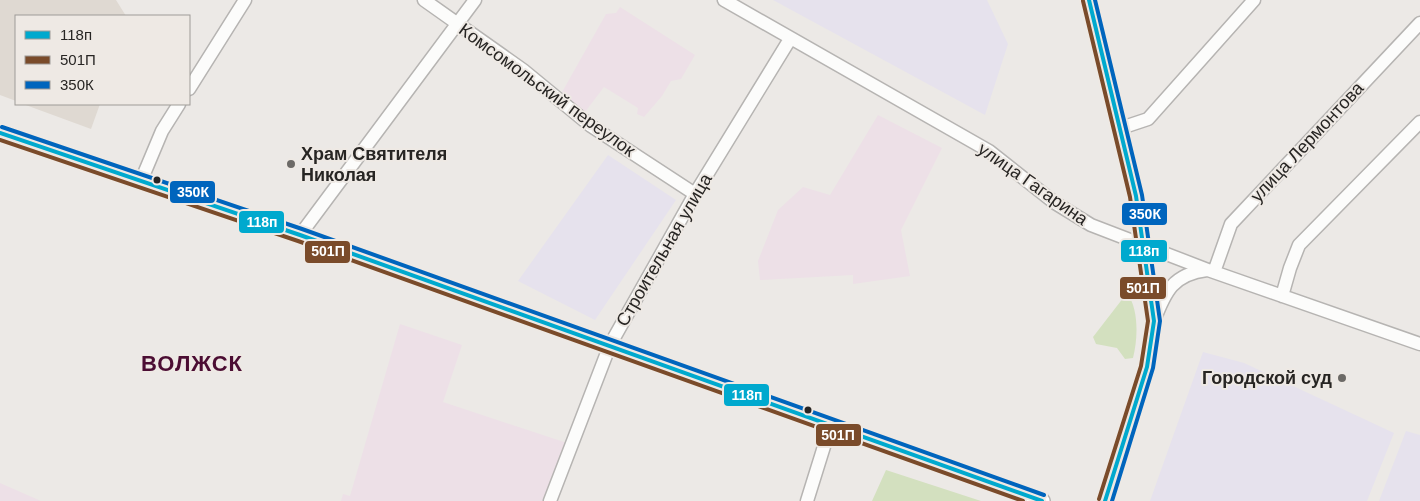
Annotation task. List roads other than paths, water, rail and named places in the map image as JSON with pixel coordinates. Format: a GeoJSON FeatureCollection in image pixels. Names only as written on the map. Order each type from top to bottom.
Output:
{"type":"FeatureCollection","features":[{"type":"Feature","properties":{"kind":"main road"},"geometry":{"type":"LineString","coordinates":[[1089,0],[1136,196],[1154,321],[1147,367],[1105,501]]}},
{"type":"Feature","properties":{"kind":"main road"},"geometry":{"type":"LineString","coordinates":[[0,133],[300,235],[832,424],[1042,501]]}},
{"type":"Feature","properties":{"kind":"street"},"geometry":{"type":"LineString","coordinates":[[190,87],[245,0]]}},
{"type":"Feature","properties":{"kind":"street","name":"Комсомольский переулок"},"geometry":{"type":"LineString","coordinates":[[424,0],[523,70],[591,126],[695,194]]}},
{"type":"Feature","properties":{"kind":"street"},"geometry":{"type":"LineString","coordinates":[[300,235],[474,0]]}},
{"type":"Feature","properties":{"kind":"street","name":"улица Гагарина"},"geometry":{"type":"LineString","coordinates":[[724,0],[989,151],[1055,203],[1090,225],[1211,271],[1420,344]]}},
{"type":"Feature","properties":{"kind":"street"},"geometry":{"type":"LineString","coordinates":[[1121,128],[1148,119],[1254,0]]}},
{"type":"Feature","properties":{"kind":"street","name":"улица Лермонтова"},"geometry":{"type":"LineString","coordinates":[[1211,271],[1231,224],[1420,23]]}},
{"type":"Feature","properties":{"kind":"street","name":"Строительная улица"},"geometry":{"type":"LineString","coordinates":[[550,501],[610,345],[695,194],[790,38]]}},
{"type":"Feature","properties":{"kind":"street"},"geometry":{"type":"LineString","coordinates":[[141,181],[162,131],[178,105]]}},
{"type":"Feature","properties":{"kind":"street"},"geometry":{"type":"LineString","coordinates":[[1282,296],[1299,245],[1420,122]]}},
{"type":"Feature","properties":{"kind":"street"},"geometry":{"type":"LineString","coordinates":[[1154,321],[1163,297],[1170,287],[1181,278],[1193,272],[1211,271]]}},
{"type":"Feature","properties":{"kind":"street"},"geometry":{"type":"LineString","coordinates":[[807,501],[832,424]]}},
{"type":"Feature","properties":{"kind":"place","name":"Храм Святителя Николая"},"geometry":{"type":"Point","coordinates":[291,164]}},
{"type":"Feature","properties":{"kind":"place","name":"Городской суд"},"geometry":{"type":"Point","coordinates":[1342,378]}},
{"type":"Feature","properties":{"kind":"district","name":"ВОЛЖСК"},"geometry":{"type":"Point","coordinates":[192,363]}}]}
